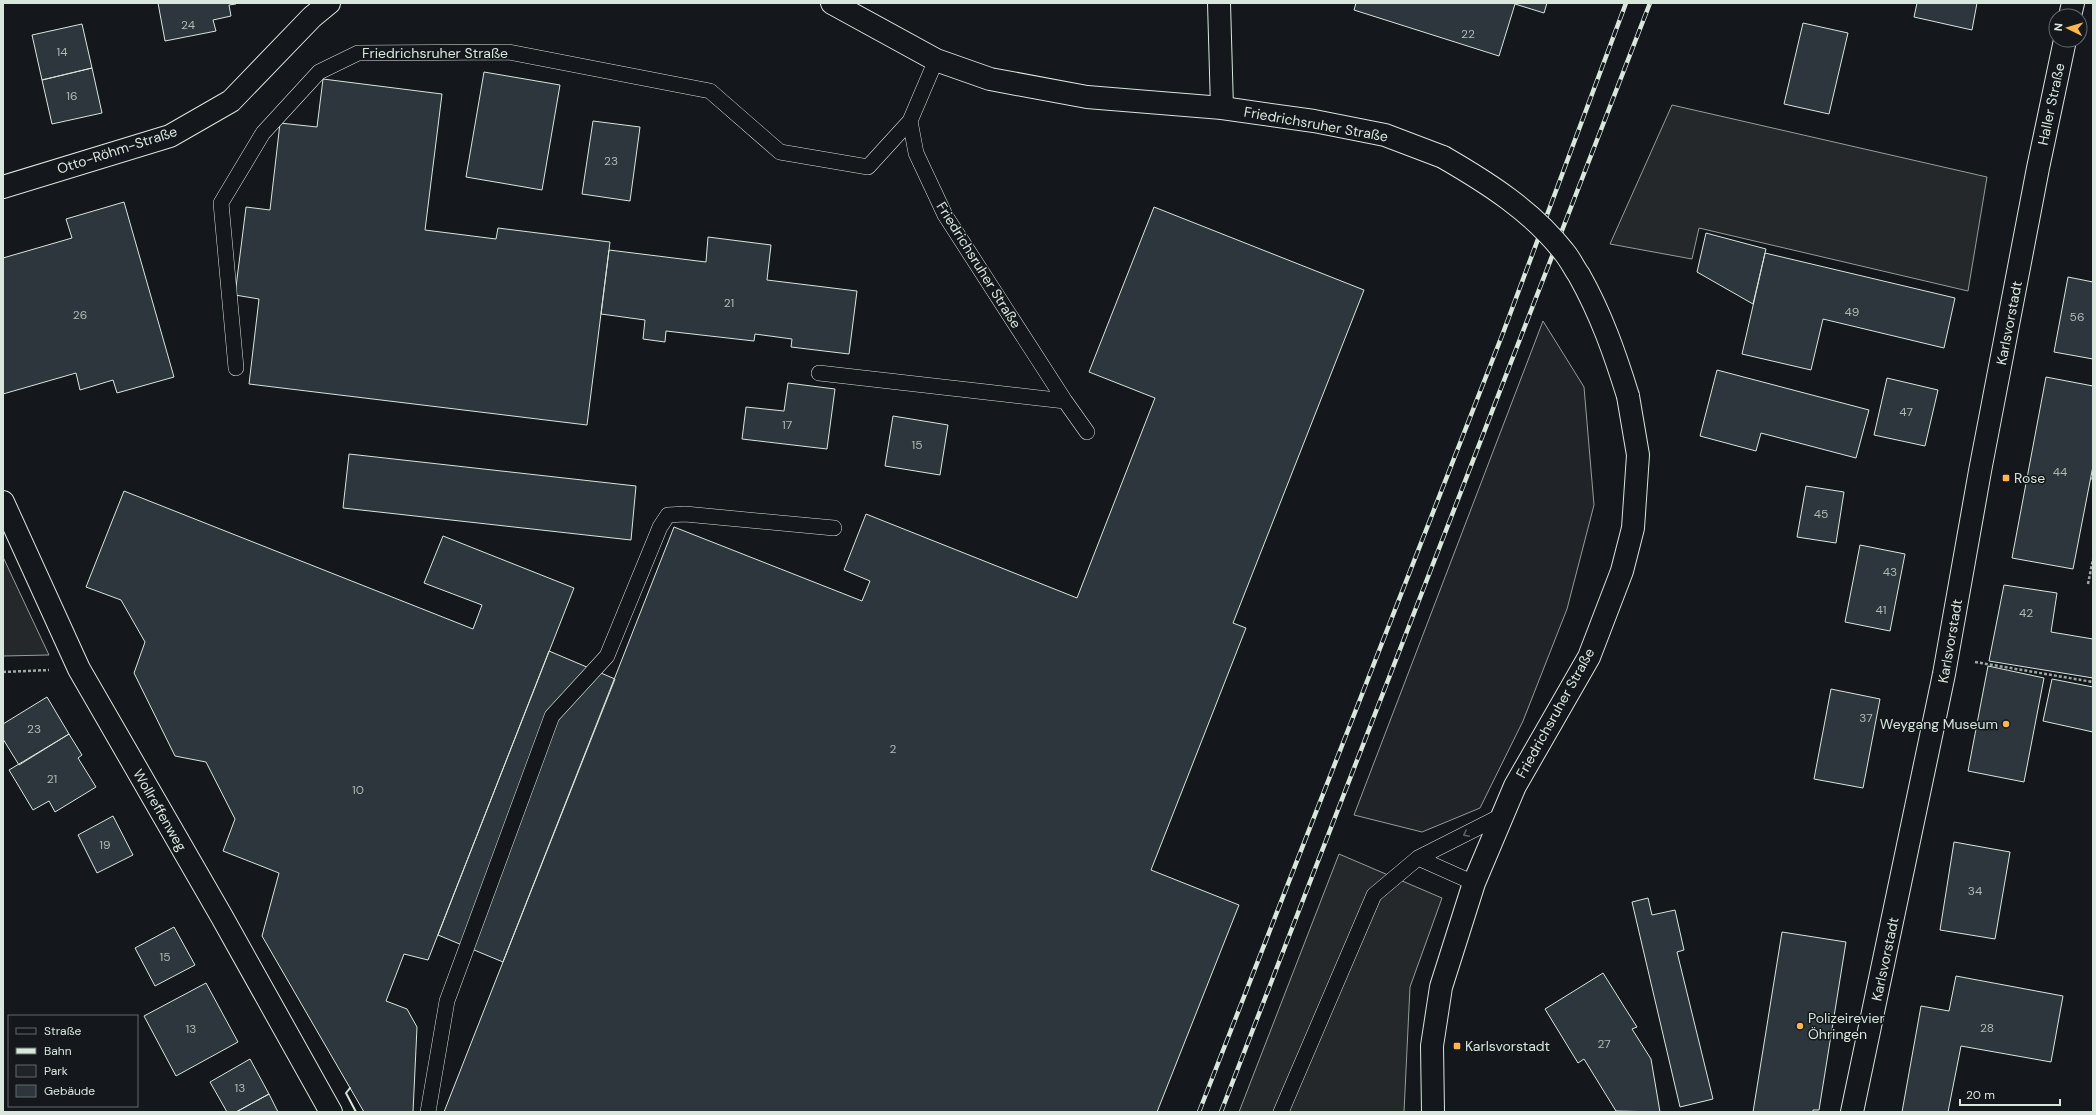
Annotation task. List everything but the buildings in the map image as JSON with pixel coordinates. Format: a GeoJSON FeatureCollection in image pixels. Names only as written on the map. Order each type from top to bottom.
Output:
{"type":"FeatureCollection","features":[{"type":"Feature","properties":{"kind":"main road","name":"Otto-Röhm-Straße"},"geometry":{"type":"LineString","coordinates":[[3,187],[162,138],[177,132],[231,101],[312,17],[329,3]]}},
{"type":"Feature","properties":{"kind":"main road","name":"Friedrichsruher Straße"},"geometry":{"type":"LineString","coordinates":[[832,3],[936,60],[990,79],[1087,97],[1222,108],[1314,121],[1384,135],[1443,157],[1487,182],[1532,218],[1565,253],[1593,300],[1614,349],[1628,396],[1638,455],[1633,528],[1622,572],[1589,657],[1515,786],[1500,816],[1474,883],[1441,987],[1432,1046],[1433,1112]]}},
{"type":"Feature","properties":{"kind":"main road"},"geometry":{"type":"LineString","coordinates":[[1219,3],[1222,108]]}},
{"type":"Feature","properties":{"kind":"main road","name":"Haller Straße"},"geometry":{"type":"LineString","coordinates":[[2038,168],[2063,48]]}},
{"type":"Feature","properties":{"kind":"main road","name":"Karlsvorstadt"},"geometry":{"type":"LineString","coordinates":[[1852,1112],[1947,657],[1980,471],[2038,168]]}},
{"type":"Feature","properties":{"kind":"main road","name":"Wollreffenweg"},"geometry":{"type":"LineString","coordinates":[[3,502],[79,669],[218,910],[331,1112]]}},
{"type":"Feature","properties":{"kind":"lane","name":"Friedrichsruher Straße"},"geometry":{"type":"LineString","coordinates":[[236,368],[221,203],[263,133],[319,72],[358,53],[509,52],[710,91],[780,152],[868,167],[910,121],[936,60]]}},
{"type":"Feature","properties":{"kind":"lane","name":"Friedrichsruher Straße"},"geometry":{"type":"LineString","coordinates":[[910,121],[916,152],[945,215],[1064,401],[1087,432]]}},
{"type":"Feature","properties":{"kind":"lane"},"geometry":{"type":"LineString","coordinates":[[818,373],[1064,401]]}},
{"type":"Feature","properties":{"kind":"lane"},"geometry":{"type":"LineString","coordinates":[[428,1112],[447,1001],[552,716],[606,656],[660,527],[668,515],[685,514],[834,528]]}},
{"type":"Feature","properties":{"kind":"lane"},"geometry":{"type":"LineString","coordinates":[[1281,1112],[1374,895],[1418,858],[1500,816]]}},
{"type":"Feature","properties":{"kind":"lane"},"geometry":{"type":"LineString","coordinates":[[1418,858],[1474,883]]}},
{"type":"Feature","properties":{"kind":"path"},"geometry":{"type":"LineString","coordinates":[[2088,584],[2093,559]]}},
{"type":"Feature","properties":{"kind":"path"},"geometry":{"type":"LineString","coordinates":[[1947,657],[2093,682]]}},
{"type":"Feature","properties":{"kind":"path"},"geometry":{"type":"LineString","coordinates":[[3,672],[79,669]]}},
{"type":"Feature","properties":{"kind":"green space"},"geometry":{"type":"Polygon","coordinates":[[[1543,321],[1584,387],[1594,505],[1567,609],[1523,721],[1480,808],[1422,832],[1354,815],[1543,321]]]}},
{"type":"Feature","properties":{"kind":"shaded area"},"geometry":{"type":"Polygon","coordinates":[[[1672,105],[1987,177],[1968,291],[1699,228],[1692,259],[1610,244],[1672,105]]]}},
{"type":"Feature","properties":{"kind":"shaded area"},"geometry":{"type":"Polygon","coordinates":[[[3,557],[49,655],[3,656],[3,557]]]}},
{"type":"Feature","properties":{"kind":"shaded area"},"geometry":{"type":"Polygon","coordinates":[[[1339,854],[1442,898],[1410,987],[1404,1112],[1239,1112],[1339,854]]]}},
{"type":"Feature","properties":{"kind":"railway"},"geometry":{"type":"LineString","coordinates":[[1199,1112],[1503,333],[1626,3]]}},
{"type":"Feature","properties":{"kind":"railway"},"geometry":{"type":"LineString","coordinates":[[1221,1112],[1650,3]]}},
{"type":"Feature","properties":{"kind":"wall"},"geometry":{"type":"LineString","coordinates":[[350,1088],[346,1093],[356,1112]]}},
{"type":"Feature","properties":{"kind":"place","name":"Rose"},"geometry":{"type":"Point","coordinates":[2006,478]}},
{"type":"Feature","properties":{"kind":"place","name":"Weygang Museum"},"geometry":{"type":"Point","coordinates":[2006,724]}},
{"type":"Feature","properties":{"kind":"place","name":"Polizeirevier Öhringen"},"geometry":{"type":"Point","coordinates":[1800,1026]}},
{"type":"Feature","properties":{"kind":"place","name":"Karlsvorstadt"},"geometry":{"type":"Point","coordinates":[1457,1046]}}]}
